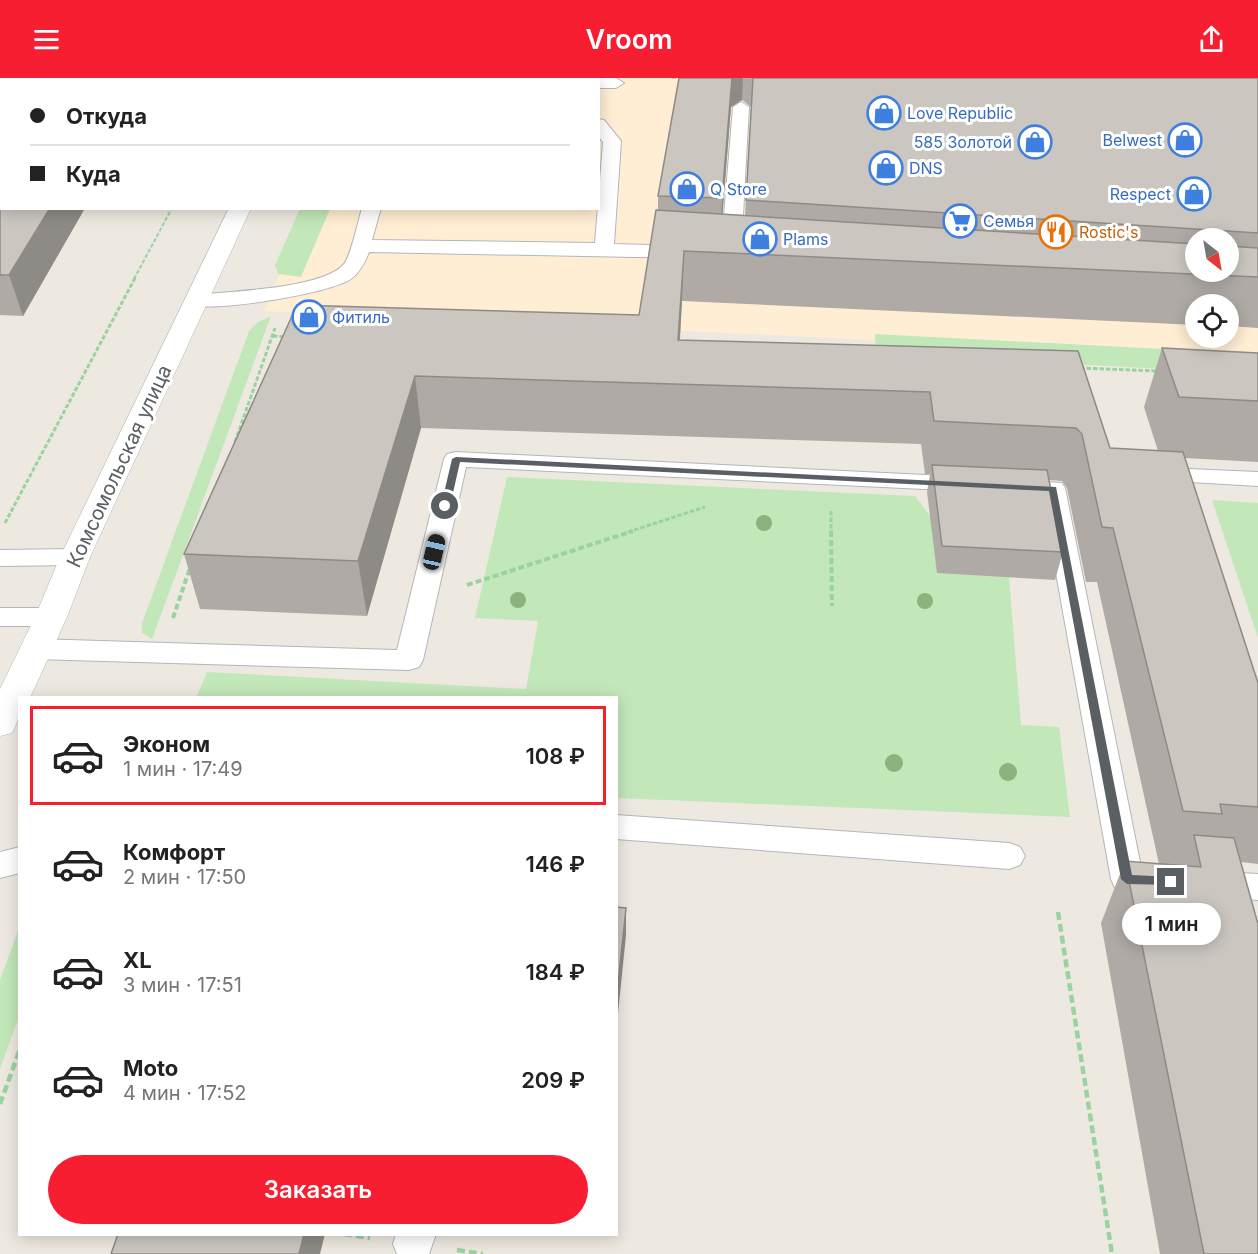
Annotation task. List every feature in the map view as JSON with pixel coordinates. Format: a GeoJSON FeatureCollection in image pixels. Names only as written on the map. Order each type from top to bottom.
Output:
{"type":"FeatureCollection","features":[{"type":"Feature","properties":{"kind":"main road","name":"Комсомольская улица"},"geometry":{"type":"LineString","coordinates":[[0,724],[51,617],[75,557],[239,210]]}},
{"type":"Feature","properties":{"kind":"lane"},"geometry":{"type":"LineString","coordinates":[[600,83],[616,83]]}},
{"type":"Feature","properties":{"kind":"lane"},"geometry":{"type":"LineString","coordinates":[[731,256],[741,107]]}},
{"type":"Feature","properties":{"kind":"lane"},"geometry":{"type":"LineString","coordinates":[[600,126],[612,141],[604,249]]}},
{"type":"Feature","properties":{"kind":"lane"},"geometry":{"type":"LineString","coordinates":[[197,301],[311,287],[338,279],[353,266],[371,210]]}},
{"type":"Feature","properties":{"kind":"lane"},"geometry":{"type":"LineString","coordinates":[[359,246],[657,250],[755,258]]}},
{"type":"Feature","properties":{"kind":"lane"},"geometry":{"type":"LineString","coordinates":[[36,649],[409,660],[456,459],[1053,488],[1127,879],[1258,887]]}},
{"type":"Feature","properties":{"kind":"lane"},"geometry":{"type":"LineString","coordinates":[[1165,475],[1258,479]]}},
{"type":"Feature","properties":{"kind":"lane"},"geometry":{"type":"LineString","coordinates":[[0,558],[75,557]]}},
{"type":"Feature","properties":{"kind":"lane"},"geometry":{"type":"LineString","coordinates":[[0,617],[51,617]]}},
{"type":"Feature","properties":{"kind":"lane"},"geometry":{"type":"LineString","coordinates":[[618,827],[1009,856]]}},
{"type":"Feature","properties":{"kind":"lane"},"geometry":{"type":"LineString","coordinates":[[0,865],[18,860]]}},
{"type":"Feature","properties":{"kind":"path"},"geometry":{"type":"LineString","coordinates":[[672,78],[690,79]]}},
{"type":"Feature","properties":{"kind":"path"},"geometry":{"type":"LineString","coordinates":[[0,533],[171,210]]}},
{"type":"Feature","properties":{"kind":"path"},"geometry":{"type":"LineString","coordinates":[[232,449],[273,336],[284,291]]}},
{"type":"Feature","properties":{"kind":"path"},"geometry":{"type":"LineString","coordinates":[[273,336],[296,337]]}},
{"type":"Feature","properties":{"kind":"path"},"geometry":{"type":"LineString","coordinates":[[1080,368],[1163,372]]}},
{"type":"Feature","properties":{"kind":"path"},"geometry":{"type":"LineString","coordinates":[[830,478],[832,606]]}},
{"type":"Feature","properties":{"kind":"path"},"geometry":{"type":"LineString","coordinates":[[424,599],[713,505]]}},
{"type":"Feature","properties":{"kind":"path"},"geometry":{"type":"LineString","coordinates":[[160,652],[192,562]]}},
{"type":"Feature","properties":{"kind":"path"},"geometry":{"type":"LineString","coordinates":[[1058,912],[1112,1254]]}},
{"type":"Feature","properties":{"kind":"path"},"geometry":{"type":"LineString","coordinates":[[0,1104],[18,1054]]}},
{"type":"Feature","properties":{"kind":"shaded area","name":"Семья"},"geometry":{"type":"Polygon","coordinates":[[[600,78],[1258,78],[1258,358],[264,311],[306,210],[600,210],[600,78]]]}},
{"type":"Feature","properties":{"kind":"green space"},"geometry":{"type":"Polygon","coordinates":[[[300,210],[330,210],[301,277],[278,274],[275,265],[300,210]]]}},
{"type":"Feature","properties":{"kind":"green space"},"geometry":{"type":"Polygon","coordinates":[[[271,316],[152,639],[142,633],[142,623],[249,331],[258,322],[271,316]]]}},
{"type":"Feature","properties":{"kind":"green space"},"geometry":{"type":"Polygon","coordinates":[[[875,334],[1182,350],[1204,371],[876,354],[875,334]]]}},
{"type":"Feature","properties":{"kind":"green space"},"geometry":{"type":"Polygon","coordinates":[[[507,477],[915,496],[930,516],[1009,577],[1021,725],[1059,727],[1070,817],[618,798],[618,696],[197,696],[207,672],[526,689],[538,621],[475,618],[507,477]]]}},
{"type":"Feature","properties":{"kind":"green space"},"geometry":{"type":"Polygon","coordinates":[[[1212,500],[1258,503],[1258,638],[1212,500]]]}},
{"type":"Feature","properties":{"kind":"green space"},"geometry":{"type":"Polygon","coordinates":[[[18,931],[18,1019],[0,1069],[0,980],[18,931]]]}},
{"type":"Feature","properties":{"kind":"building"},"geometry":{"type":"Polygon","coordinates":[[[679,78],[732,78],[722,198],[658,196],[679,78]]]}},
{"type":"Feature","properties":{"kind":"building"},"geometry":{"type":"Polygon","coordinates":[[[753,78],[1258,78],[1258,233],[1239,232],[1239,228],[1185,228],[746,200],[753,78]]]}},
{"type":"Feature","properties":{"kind":"building"},"geometry":{"type":"Polygon","coordinates":[[[0,210],[49,210],[9,275],[0,275],[0,210]]]}},
{"type":"Feature","properties":{"kind":"building"},"geometry":{"type":"Polygon","coordinates":[[[656,210],[1185,243],[1185,274],[684,251],[678,340],[1078,351],[1110,448],[1183,452],[1258,683],[1258,807],[1220,804],[1222,814],[1183,811],[1113,528],[1102,527],[1082,434],[1076,428],[934,421],[930,392],[415,376],[358,561],[184,554],[297,305],[639,315],[656,210]]]}},
{"type":"Feature","properties":{"kind":"building"},"geometry":{"type":"Polygon","coordinates":[[[1239,247],[1258,248],[1258,277],[1239,276],[1239,247]]]}},
{"type":"Feature","properties":{"kind":"building"},"geometry":{"type":"Polygon","coordinates":[[[1162,348],[1258,353],[1258,401],[1179,397],[1162,348]]]}},
{"type":"Feature","properties":{"kind":"building"},"geometry":{"type":"Polygon","coordinates":[[[932,465],[1047,470],[1063,552],[942,546],[932,465]]]}},
{"type":"Feature","properties":{"kind":"building"},"geometry":{"type":"Polygon","coordinates":[[[1194,835],[1234,838],[1258,924],[1258,1254],[1204,1254],[1125,861],[1201,867],[1194,835]]]}},
{"type":"Feature","properties":{"kind":"building"},"geometry":{"type":"Polygon","coordinates":[[[618,907],[626,908],[618,984],[618,907]]]}},
{"type":"Feature","properties":{"kind":"building"},"geometry":{"type":"Polygon","coordinates":[[[117,1236],[304,1236],[299,1254],[111,1254],[117,1236]]]}},
{"type":"Feature","properties":{"kind":"place","name":"Love Republic"},"geometry":{"type":"Point","coordinates":[884,113]}},
{"type":"Feature","properties":{"kind":"place","name":"Belwest"},"geometry":{"type":"Point","coordinates":[1185,140]}},
{"type":"Feature","properties":{"kind":"place","name":"585 Золотой"},"geometry":{"type":"Point","coordinates":[1035,142]}},
{"type":"Feature","properties":{"kind":"place","name":"DNS"},"geometry":{"type":"Point","coordinates":[886,168]}},
{"type":"Feature","properties":{"kind":"place","name":"Q Store"},"geometry":{"type":"Point","coordinates":[687,189]}},
{"type":"Feature","properties":{"kind":"place","name":"Respect"},"geometry":{"type":"Point","coordinates":[1194,194]}},
{"type":"Feature","properties":{"kind":"place","name":"Семья"},"geometry":{"type":"Point","coordinates":[960,221]}},
{"type":"Feature","properties":{"kind":"place","name":"Rostic's"},"geometry":{"type":"Point","coordinates":[1056,232]}},
{"type":"Feature","properties":{"kind":"place","name":"Plams"},"geometry":{"type":"Point","coordinates":[760,239]}},
{"type":"Feature","properties":{"kind":"place","name":"Фитиль"},"geometry":{"type":"Point","coordinates":[309,317]}},
{"type":"Feature","properties":{"kind":"route"},"geometry":{"type":"LineString","coordinates":[[445,506],[456,459],[1053,488],[1127,879],[1171,882]]}}]}
